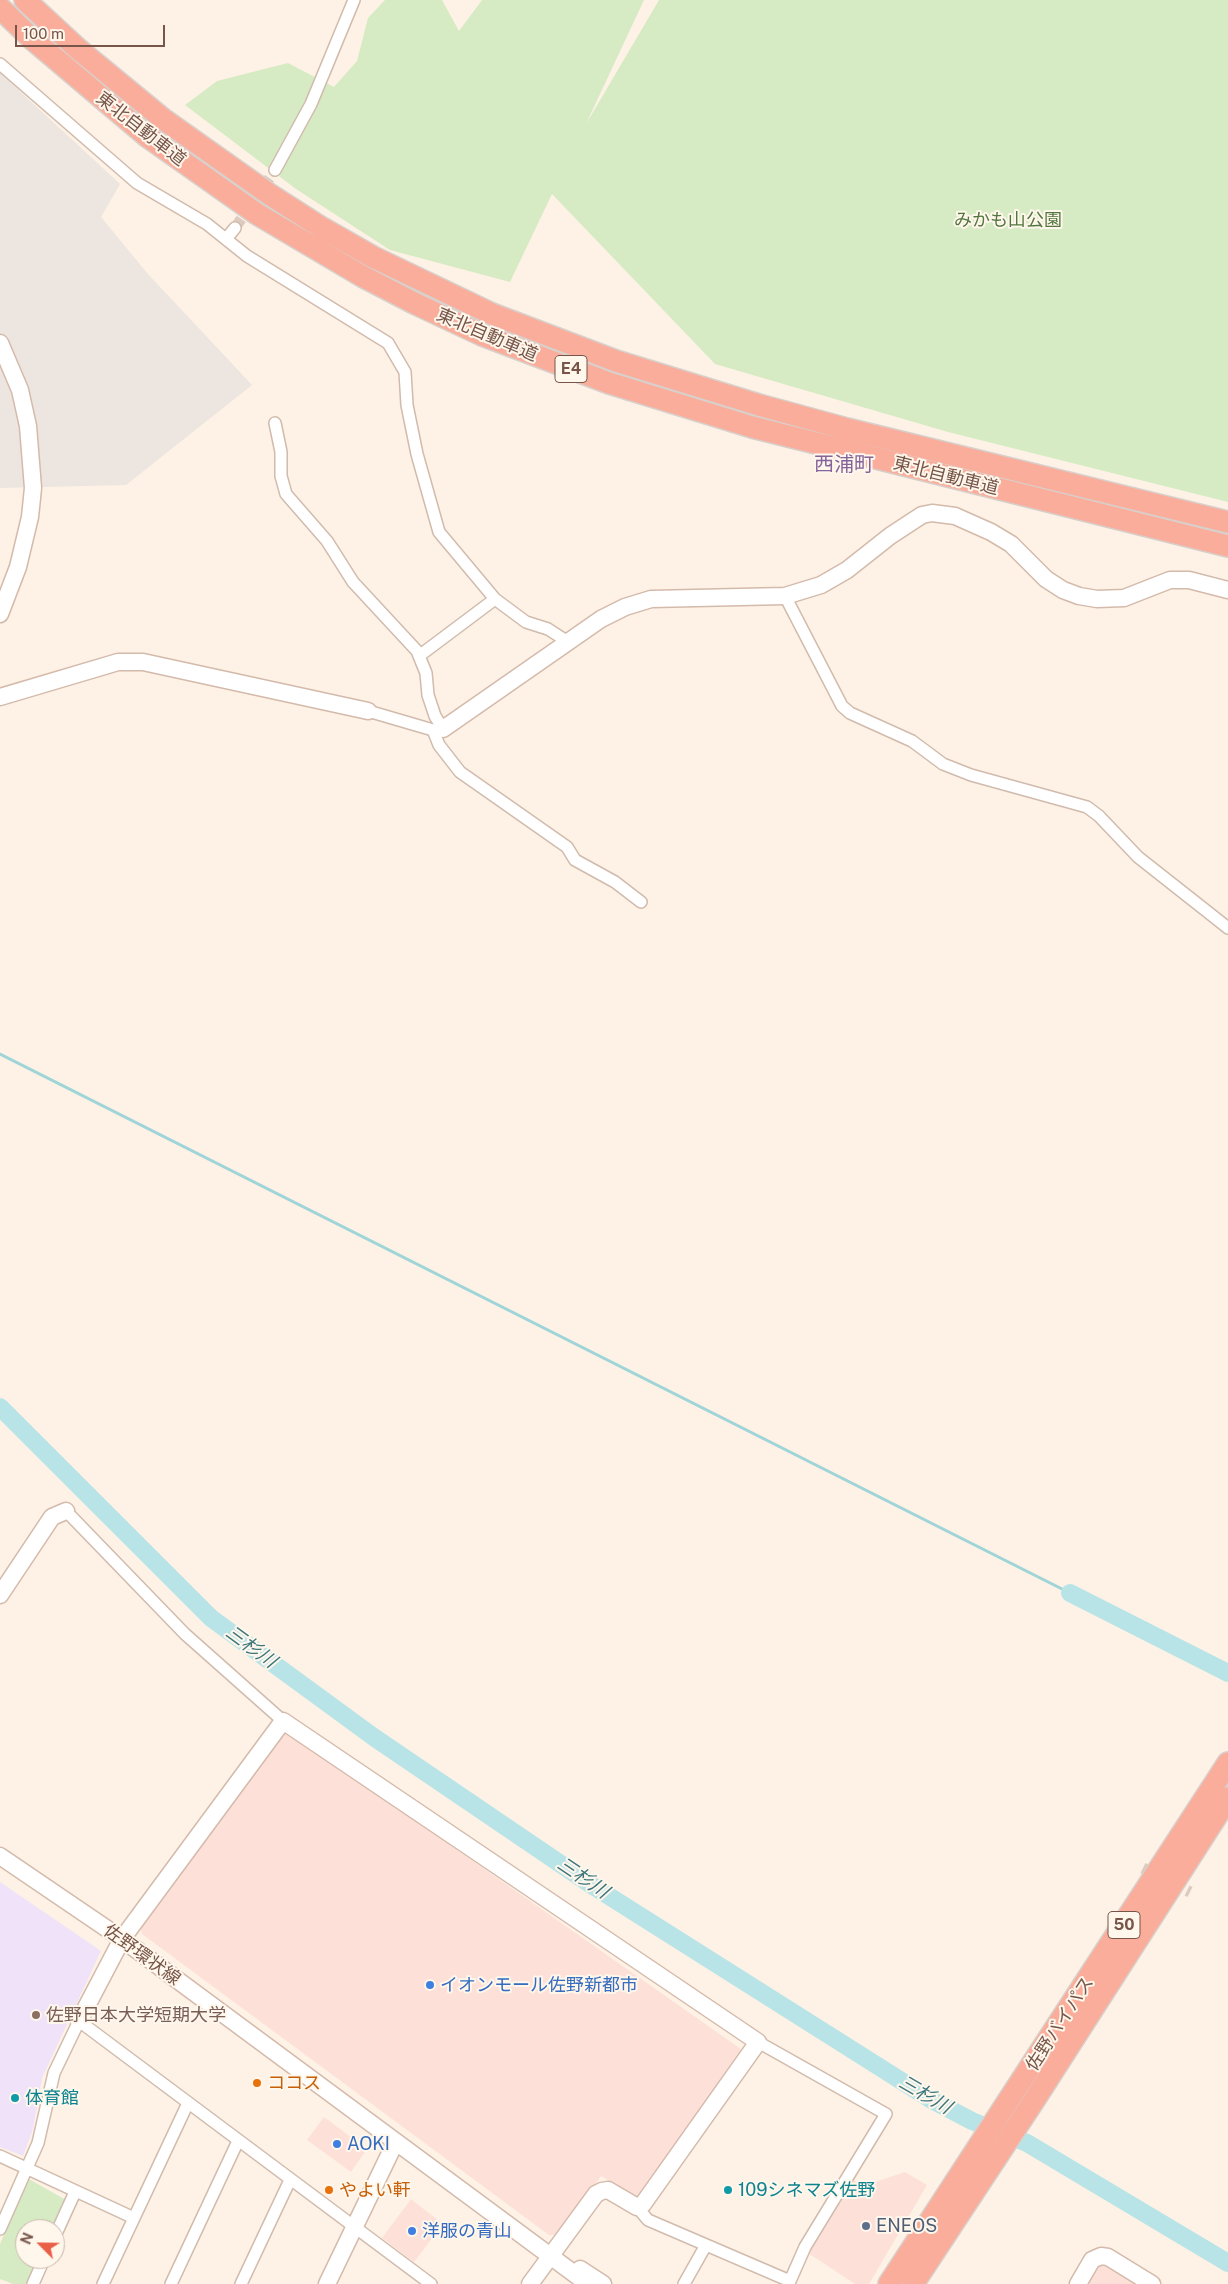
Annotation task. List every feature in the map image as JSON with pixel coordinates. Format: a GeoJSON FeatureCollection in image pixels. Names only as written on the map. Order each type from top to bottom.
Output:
{"type":"FeatureCollection","features":[{"type":"Feature","properties":{"kind":"highway","name":"東北自動車道"},"geometry":{"type":"LineString","coordinates":[[25,0],[85,55],[163,119],[269,194],[322,228],[373,257],[492,314],[616,361],[759,405],[847,429],[1228,522]]}},
{"type":"Feature","properties":{"kind":"highway","name":"東北自動車道"},"geometry":{"type":"LineString","coordinates":[[0,8],[31,38],[148,137],[257,214],[362,276],[482,335],[609,383],[752,427],[1228,546]]}},
{"type":"Feature","properties":{"kind":"highway","name":"佐野バイパス"},"geometry":{"type":"LineString","coordinates":[[1027,2093],[1228,1763]]}},
{"type":"Feature","properties":{"kind":"highway","name":"佐野バイパス"},"geometry":{"type":"LineString","coordinates":[[889,2284],[982,2161],[1228,1798]]}},
{"type":"Feature","properties":{"kind":"highway","name":"佐野バイパス"},"geometry":{"type":"LineString","coordinates":[[913,2284],[982,2161]]}},
{"type":"Feature","properties":{"kind":"street"},"geometry":{"type":"LineString","coordinates":[[276,170],[311,104],[354,0]]}},
{"type":"Feature","properties":{"kind":"street"},"geometry":{"type":"LineString","coordinates":[[0,64],[137,183],[207,224],[247,256],[388,343],[405,372],[407,405],[417,454],[439,532],[495,599],[526,622],[548,629],[568,642]]}},
{"type":"Feature","properties":{"kind":"street"},"geometry":{"type":"LineString","coordinates":[[226,239],[235,228]]}},
{"type":"Feature","properties":{"kind":"street"},"geometry":{"type":"LineString","coordinates":[[0,343],[20,390],[28,426],[33,488],[30,517],[18,567],[0,614]]}},
{"type":"Feature","properties":{"kind":"street"},"geometry":{"type":"LineString","coordinates":[[275,423],[282,452],[281,476],[286,494],[327,541],[353,582],[417,651],[426,673],[428,695],[435,716],[439,745],[460,772],[567,847],[575,860],[614,882],[641,902]]}},
{"type":"Feature","properties":{"kind":"street"},"geometry":{"type":"LineString","coordinates":[[0,698],[118,662],[143,662],[368,711],[438,730],[601,619],[625,607],[651,599],[785,596],[821,586],[847,570],[890,536],[922,515],[932,513],[955,516],[991,532],[1011,544],[1046,579],[1063,590],[1079,596],[1097,599],[1124,598],[1170,580],[1189,580],[1228,590]]}},
{"type":"Feature","properties":{"kind":"street"},"geometry":{"type":"LineString","coordinates":[[785,596],[842,706],[850,713],[912,742],[942,764],[970,775],[1086,808],[1099,816],[1138,857],[1228,928]]}},
{"type":"Feature","properties":{"kind":"street"},"geometry":{"type":"LineString","coordinates":[[419,656],[495,599]]}},
{"type":"Feature","properties":{"kind":"street"},"geometry":{"type":"LineString","coordinates":[[0,1595],[52,1518],[66,1511],[185,1634],[283,1721],[758,2042],[886,2114],[805,2247],[790,2281],[648,2220],[637,2207],[613,2192],[602,2191],[596,2194],[530,2284]]}},
{"type":"Feature","properties":{"kind":"street"},"geometry":{"type":"LineString","coordinates":[[0,2229],[38,2143],[54,2072],[122,1939],[283,1721]]}},
{"type":"Feature","properties":{"kind":"street","name":"佐野環状線"},"geometry":{"type":"LineString","coordinates":[[0,1856],[122,1939],[550,2256]]}},
{"type":"Feature","properties":{"kind":"street"},"geometry":{"type":"LineString","coordinates":[[79,2021],[431,2284]]}},
{"type":"Feature","properties":{"kind":"street"},"geometry":{"type":"LineString","coordinates":[[637,2207],[643,2204],[654,2191],[758,2042]]}},
{"type":"Feature","properties":{"kind":"street"},"geometry":{"type":"LineString","coordinates":[[103,2284],[188,2103]]}},
{"type":"Feature","properties":{"kind":"street"},"geometry":{"type":"LineString","coordinates":[[170,2284],[238,2141]]}},
{"type":"Feature","properties":{"kind":"street"},"geometry":{"type":"LineString","coordinates":[[327,2284],[395,2143]]}},
{"type":"Feature","properties":{"kind":"street"},"geometry":{"type":"LineString","coordinates":[[0,2156],[134,2218]]}},
{"type":"Feature","properties":{"kind":"street"},"geometry":{"type":"LineString","coordinates":[[241,2284],[290,2180]]}},
{"type":"Feature","properties":{"kind":"street"},"geometry":{"type":"LineString","coordinates":[[63,2219],[75,2192]]}},
{"type":"Feature","properties":{"kind":"street"},"geometry":{"type":"LineString","coordinates":[[684,2284],[706,2245]]}},
{"type":"Feature","properties":{"kind":"street"},"geometry":{"type":"LineString","coordinates":[[550,2256],[560,2274],[570,2284]]}},
{"type":"Feature","properties":{"kind":"street"},"geometry":{"type":"LineString","coordinates":[[550,2256],[588,2284]]}},
{"type":"Feature","properties":{"kind":"street"},"geometry":{"type":"LineString","coordinates":[[550,2256],[567,2261],[603,2284]]}},
{"type":"Feature","properties":{"kind":"street"},"geometry":{"type":"LineString","coordinates":[[1078,2284],[1092,2260],[1101,2256],[1108,2257],[1152,2284]]}},
{"type":"Feature","properties":{"kind":"street"},"geometry":{"type":"LineString","coordinates":[[33,2284],[40,2269]]}},
{"type":"Feature","properties":{"kind":"street"},"geometry":{"type":"LineString","coordinates":[[410,2284],[416,2273]]}},
{"type":"Feature","properties":{"kind":"shaded area"},"geometry":{"type":"Polygon","coordinates":[[[0,73],[120,184],[101,217],[147,273],[252,385],[126,485],[0,488],[0,73]]]}},
{"type":"Feature","properties":{"kind":"shaded area","name":"イオンモール佐野新都市"},"geometry":{"type":"Polygon","coordinates":[[[289,1732],[741,2049],[643,2196],[635,2196],[601,2176],[558,2235],[549,2235],[142,1934],[140,1926],[277,1737],[289,1732]]]}},
{"type":"Feature","properties":{"kind":"shaded area","name":"佐野日本大学短期大学"},"geometry":{"type":"Polygon","coordinates":[[[0,1882],[101,1951],[42,2078],[33,2129],[23,2156],[0,2147],[0,1882]]]}},
{"type":"Feature","properties":{"kind":"shaded area","name":"AOKI"},"geometry":{"type":"Polygon","coordinates":[[[324,2117],[367,2149],[351,2172],[307,2140],[324,2117]]]}},
{"type":"Feature","properties":{"kind":"shaded area"},"geometry":{"type":"Polygon","coordinates":[[[905,2172],[927,2185],[869,2284],[855,2284],[808,2253],[851,2178],[863,2186],[905,2172]]]}},
{"type":"Feature","properties":{"kind":"shaded area","name":"洋服の青山"},"geometry":{"type":"Polygon","coordinates":[[[411,2199],[443,2224],[414,2262],[382,2238],[411,2199]]]}},
{"type":"Feature","properties":{"kind":"shaded area"},"geometry":{"type":"Polygon","coordinates":[[[1095,2263],[1106,2264],[1140,2284],[1083,2284],[1095,2263]]]}},
{"type":"Feature","properties":{"kind":"green space","name":"みかも山公園"},"geometry":{"type":"Polygon","coordinates":[[[385,0],[442,0],[459,31],[482,0],[644,0],[586,124],[659,0],[1228,0],[1228,502],[948,432],[715,364],[552,194],[510,282],[390,250],[296,189],[185,105],[217,81],[288,63],[334,87],[357,61],[368,18],[385,0]]]}},
{"type":"Feature","properties":{"kind":"green space"},"geometry":{"type":"Polygon","coordinates":[[[27,2178],[66,2200],[57,2219],[15,2219],[15,2269],[34,2269],[27,2284],[13,2284],[0,2279],[0,2244],[27,2178]]]}},
{"type":"Feature","properties":{"kind":"waterway"},"geometry":{"type":"LineString","coordinates":[[0,1054],[1070,1593]]}},
{"type":"Feature","properties":{"kind":"waterway","name":"三杉川"},"geometry":{"type":"LineString","coordinates":[[0,1407],[211,1618],[375,1738],[593,1886],[930,2099],[972,2121],[1027,2143],[1228,2263]]}},
{"type":"Feature","properties":{"kind":"waterway"},"geometry":{"type":"LineString","coordinates":[[1070,1593],[1228,1673]]}},
{"type":"Feature","properties":{"kind":"tunnel"},"geometry":{"type":"LineString","coordinates":[[235,228],[275,170]]}},
{"type":"Feature","properties":{"kind":"tunnel"},"geometry":{"type":"LineString","coordinates":[[1143,1868],[1190,1892]]}},
{"type":"Feature","properties":{"kind":"place","name":"イオンモール佐野新都市"},"geometry":{"type":"Point","coordinates":[430,1985]}},
{"type":"Feature","properties":{"kind":"place","name":"佐野日本大学短期大学"},"geometry":{"type":"Point","coordinates":[36,2015]}},
{"type":"Feature","properties":{"kind":"place","name":"ココス"},"geometry":{"type":"Point","coordinates":[257,2083]}},
{"type":"Feature","properties":{"kind":"place","name":"体育館"},"geometry":{"type":"Point","coordinates":[15,2098]}},
{"type":"Feature","properties":{"kind":"place","name":"AOKI"},"geometry":{"type":"Point","coordinates":[337,2144]}},
{"type":"Feature","properties":{"kind":"place","name":"やよい軒"},"geometry":{"type":"Point","coordinates":[329,2190]}},
{"type":"Feature","properties":{"kind":"place","name":"109シネマズ佐野"},"geometry":{"type":"Point","coordinates":[728,2190]}},
{"type":"Feature","properties":{"kind":"place","name":"ENEOS"},"geometry":{"type":"Point","coordinates":[866,2226]}},
{"type":"Feature","properties":{"kind":"place","name":"洋服の青山"},"geometry":{"type":"Point","coordinates":[412,2231]}},
{"type":"Feature","properties":{"kind":"district","name":"西浦町"},"geometry":{"type":"Point","coordinates":[844,465]}}]}
